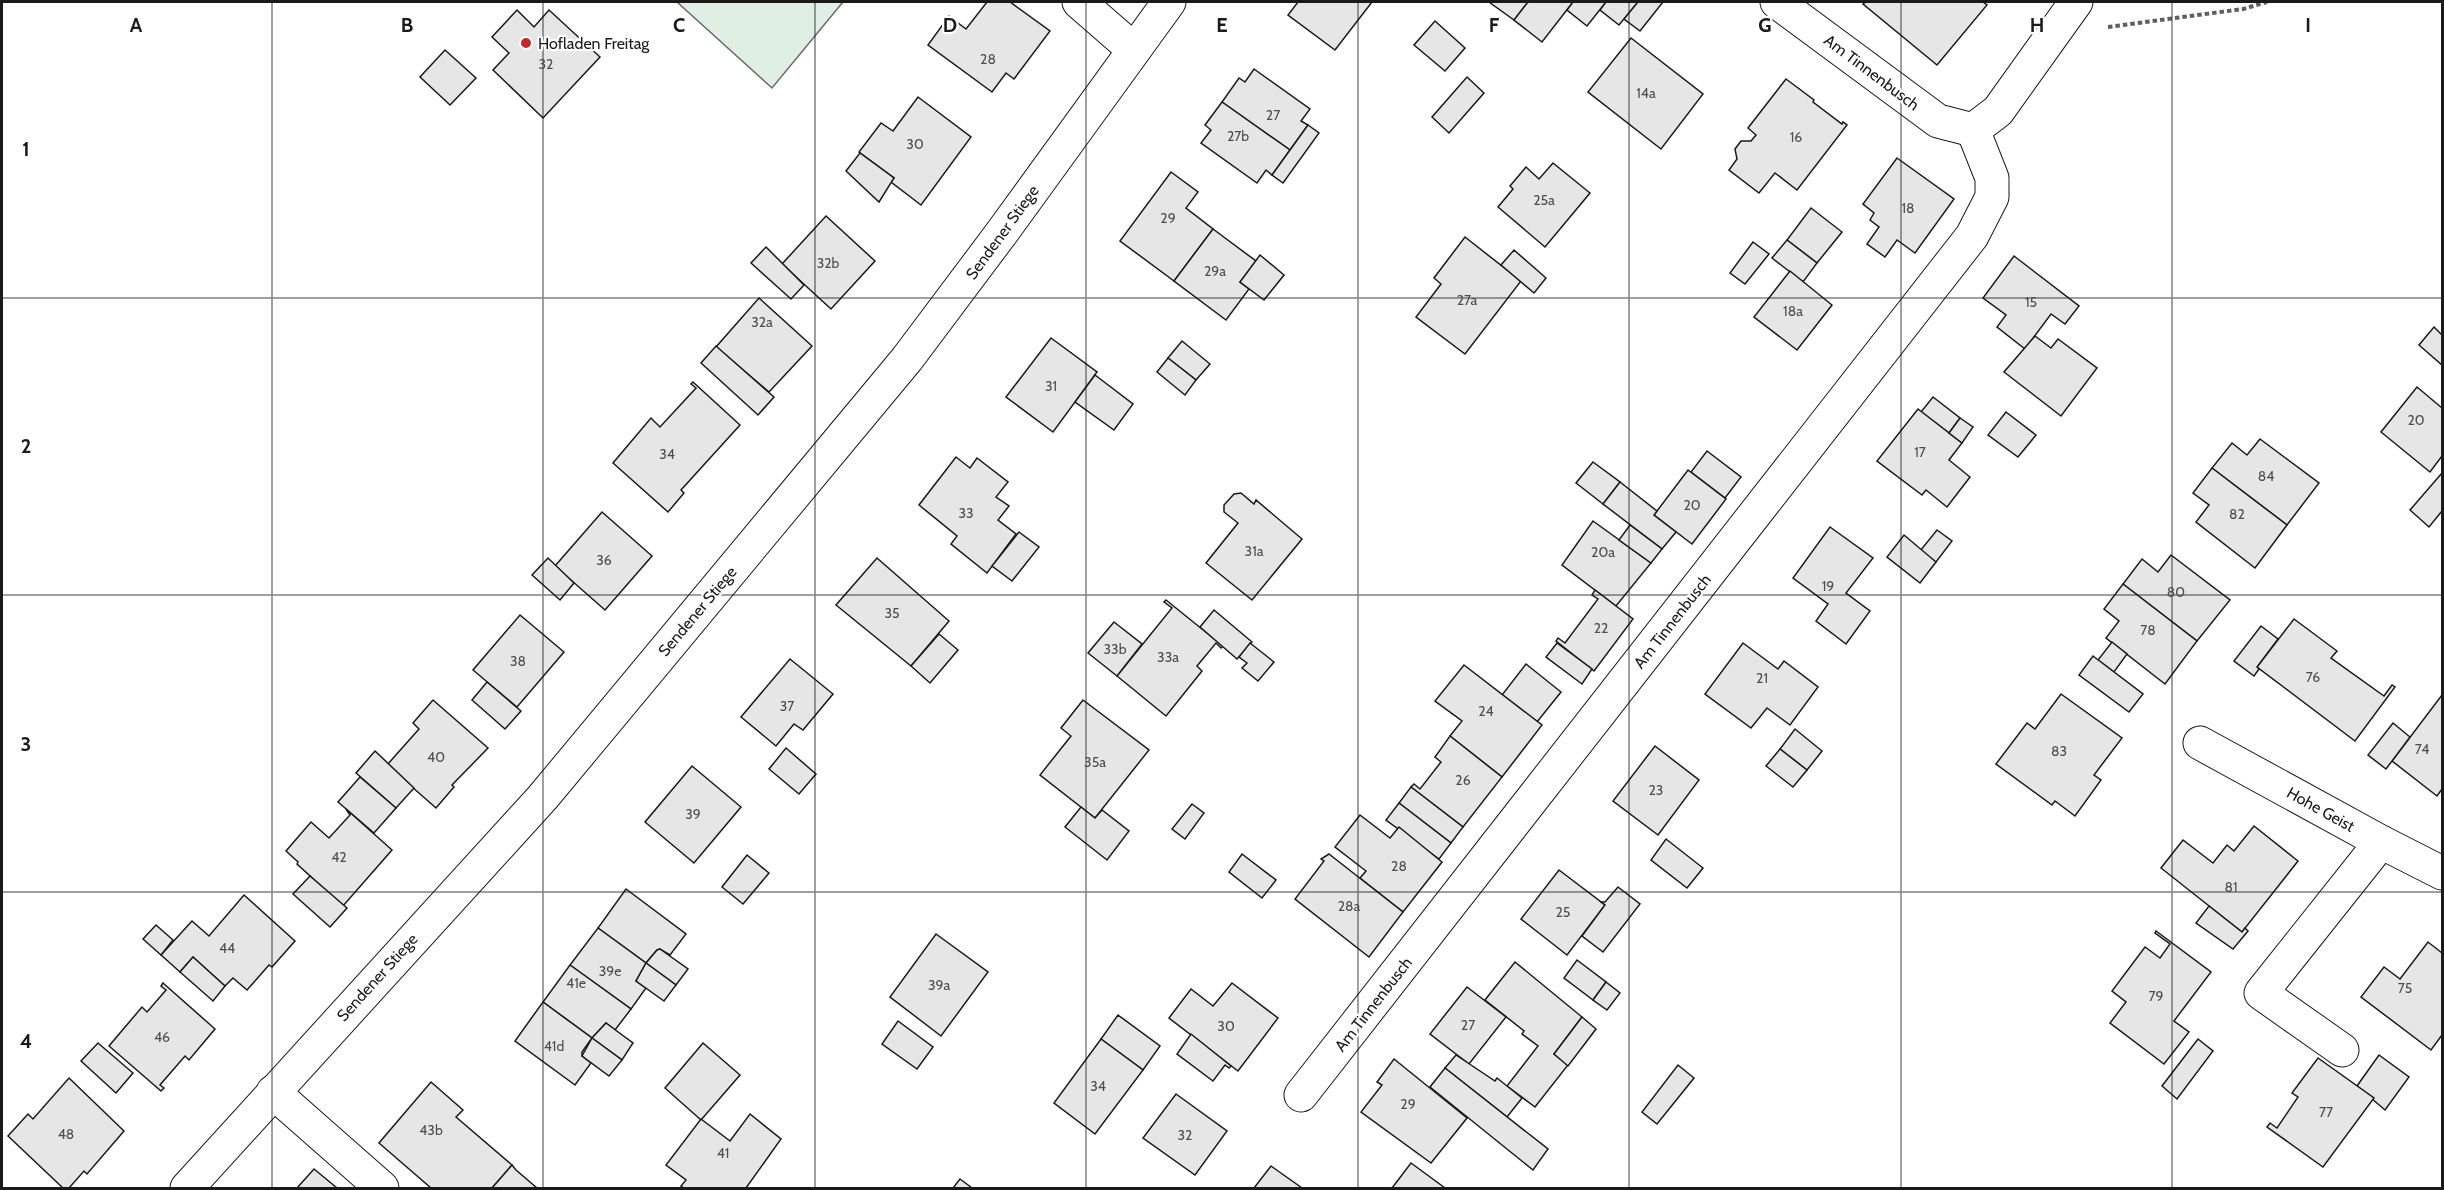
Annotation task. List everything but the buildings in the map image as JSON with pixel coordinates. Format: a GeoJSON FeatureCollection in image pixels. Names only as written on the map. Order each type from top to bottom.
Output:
{"type":"FeatureCollection","features":[{"type":"Feature","properties":{"kind":"street"},"geometry":{"type":"LineString","coordinates":[[1079,2],[1133,49]]}},
{"type":"Feature","properties":{"kind":"street","name":"Sendener Stiege"},"geometry":{"type":"LineString","coordinates":[[187,1188],[543,797],[907,359],[1003,231],[1168,2]]}},
{"type":"Feature","properties":{"kind":"street","name":"Am Tinnenbusch"},"geometry":{"type":"LineString","coordinates":[[1301,1095],[1972,236],[1992,197],[1992,178],[1973,130],[1938,121],[1777,2]]}},
{"type":"Feature","properties":{"kind":"street"},"geometry":{"type":"LineString","coordinates":[[1973,130],[1998,111],[2076,2]]}},
{"type":"Feature","properties":{"kind":"street","name":"Hohe Geist"},"geometry":{"type":"LineString","coordinates":[[2200,743],[2380,842],[2442,873]]}},
{"type":"Feature","properties":{"kind":"street"},"geometry":{"type":"LineString","coordinates":[[2342,1050],[2261,993],[2380,842]]}},
{"type":"Feature","properties":{"kind":"street"},"geometry":{"type":"LineString","coordinates":[[273,1092],[382,1188]]}},
{"type":"Feature","properties":{"kind":"path"},"geometry":{"type":"LineString","coordinates":[[2054,34],[2243,9],[2267,2]]}},
{"type":"Feature","properties":{"kind":"green space"},"geometry":{"type":"Polygon","coordinates":[[[677,2],[843,2],[772,88],[677,2]]]}},
{"type":"Feature","properties":{"kind":"place","name":"Hofladen Freitag"},"geometry":{"type":"Point","coordinates":[526,43]}}]}
